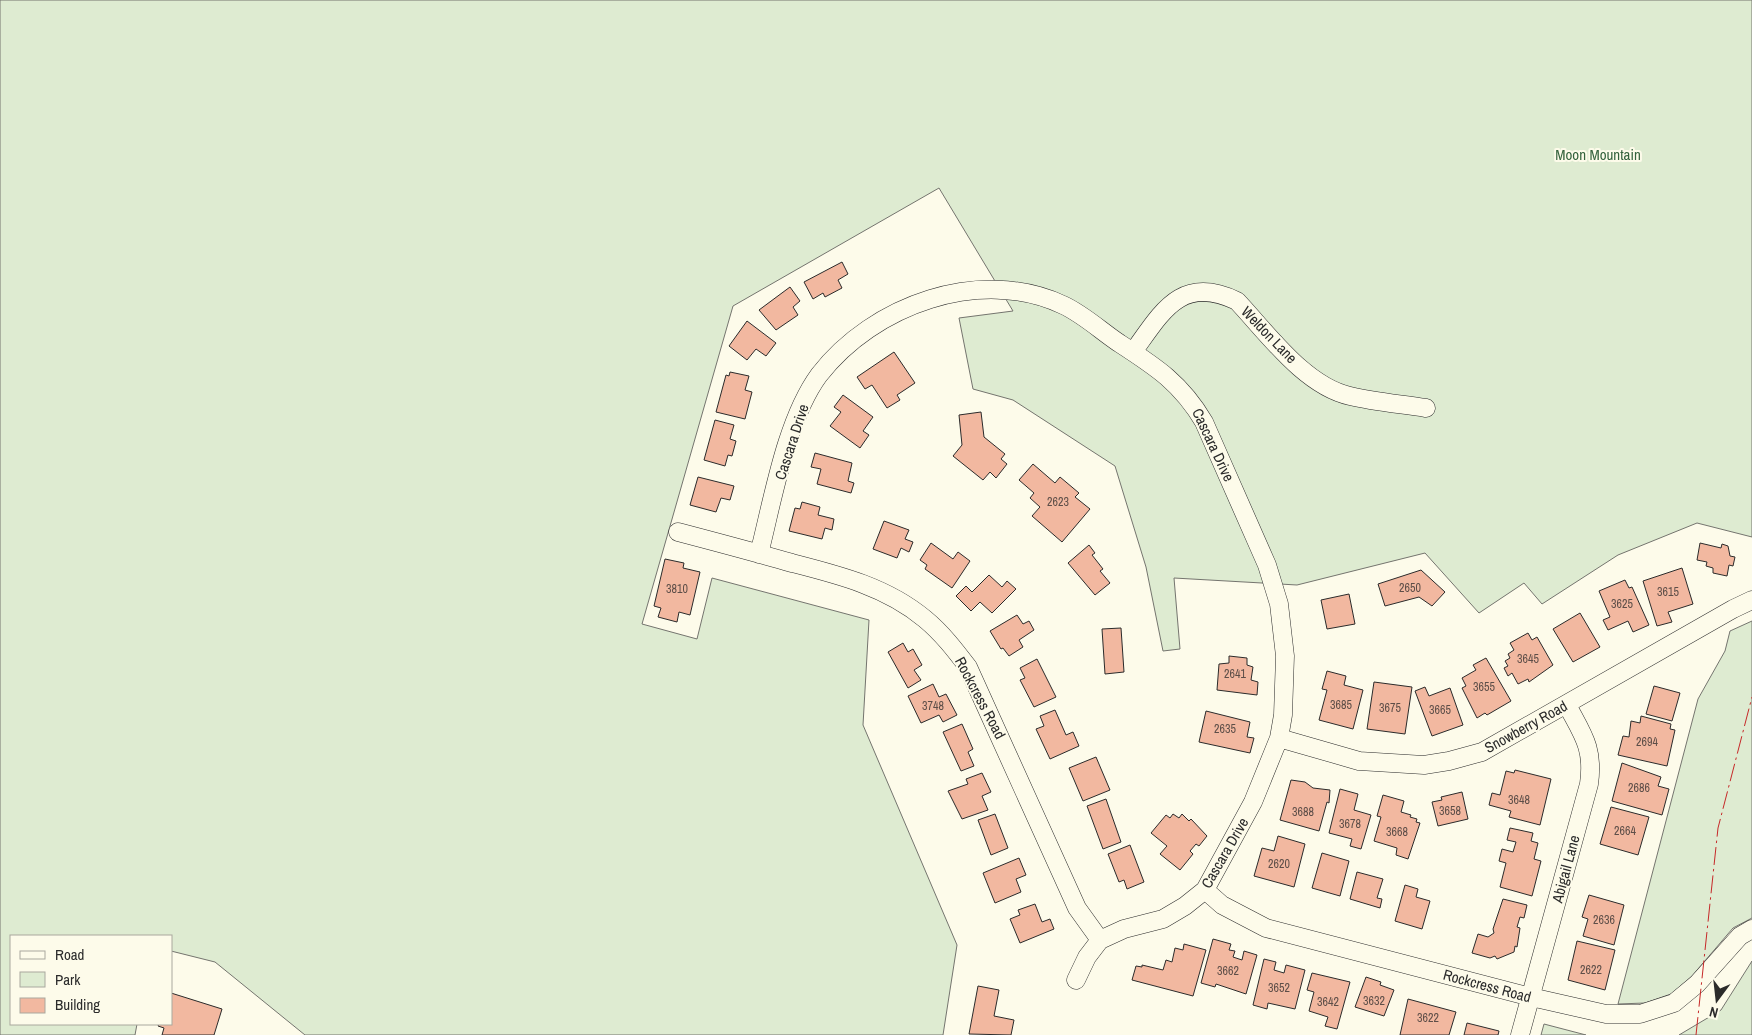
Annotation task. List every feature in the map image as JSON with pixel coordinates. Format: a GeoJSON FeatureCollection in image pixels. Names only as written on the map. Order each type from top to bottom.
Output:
{"type":"FeatureCollection","features":[{"type":"Feature","properties":{"kind":"street","name":"Cascara Drive"},"geometry":{"type":"LineString","coordinates":[[759,554],[791,433],[804,402],[819,376],[844,349],[893,316],[916,304],[951,292],[990,288],[1029,294],[1063,305],[1175,382],[1191,400],[1204,422],[1267,565],[1279,604],[1286,656],[1283,715],[1279,738],[1253,802],[1205,890],[1185,906],[1162,919],[1124,929],[1100,940],[1087,957],[1076,980]]}},
{"type":"Feature","properties":{"kind":"street","name":"Weldon Lane"},"geometry":{"type":"LineString","coordinates":[[1133,352],[1164,308],[1175,300],[1191,292],[1223,295],[1236,301],[1308,376],[1328,388],[1349,396],[1426,408]]}},
{"type":"Feature","properties":{"kind":"street","name":"Rockcress Road"},"geometry":{"type":"LineString","coordinates":[[678,532],[873,587],[898,600],[924,618],[947,640],[968,667],[1077,908],[1100,940]]}},
{"type":"Feature","properties":{"kind":"street","name":"Snowberry Road"},"geometry":{"type":"LineString","coordinates":[[1279,738],[1359,761],[1424,765],[1482,752],[1752,600]]}},
{"type":"Feature","properties":{"kind":"street","name":"Abigail Lane"},"geometry":{"type":"LineString","coordinates":[[1520,1035],[1589,784],[1592,762],[1586,739],[1567,705]]}},
{"type":"Feature","properties":{"kind":"street","name":"Rockcress Road"},"geometry":{"type":"LineString","coordinates":[[1205,890],[1234,912],[1266,928],[1531,998],[1606,1014],[1640,1014],[1674,1003],[1697,984],[1740,936],[1752,929]]}},
{"type":"Feature","properties":{"kind":"green space","name":"Moon Mountain"},"geometry":{"type":"Polygon","coordinates":[[[0,0],[1752,0],[1752,537],[1697,523],[1618,555],[1542,604],[1524,583],[1479,613],[1425,553],[1297,585],[1174,578],[1180,649],[1163,651],[1146,567],[1115,466],[1013,400],[973,389],[959,318],[1013,311],[939,188],[733,306],[642,624],[697,639],[712,578],[869,620],[863,725],[957,945],[943,1035],[305,1035],[215,962],[172,951],[172,935],[10,935],[10,1025],[137,1025],[135,1035],[0,1035],[0,0]]]}},
{"type":"Feature","properties":{"kind":"green space"},"geometry":{"type":"Polygon","coordinates":[[[1752,621],[1752,918],[1733,928],[1692,976],[1671,994],[1645,1003],[1618,1004],[1698,699],[1725,651],[1730,631],[1752,621]]]}},
{"type":"Feature","properties":{"kind":"green space"},"geometry":{"type":"Polygon","coordinates":[[[1752,961],[1752,1035],[1679,1035],[1721,1010],[1752,961]]]}},
{"type":"Feature","properties":{"kind":"green space"},"geometry":{"type":"Polygon","coordinates":[[[1544,1024],[1586,1035],[1541,1035],[1544,1024]]]}},
{"type":"Feature","properties":{"kind":"building"},"geometry":{"type":"Polygon","coordinates":[[[842,262],[848,274],[838,280],[842,288],[825,297],[823,293],[813,299],[804,282],[842,262]]]}},
{"type":"Feature","properties":{"kind":"building"},"geometry":{"type":"Polygon","coordinates":[[[790,287],[800,301],[793,307],[798,315],[776,330],[759,310],[790,287]]]}},
{"type":"Feature","properties":{"kind":"building"},"geometry":{"type":"Polygon","coordinates":[[[747,321],[776,343],[766,356],[756,349],[747,360],[729,346],[747,321]]]}},
{"type":"Feature","properties":{"kind":"building"},"geometry":{"type":"Polygon","coordinates":[[[894,352],[915,383],[897,395],[900,400],[887,408],[872,385],[865,389],[857,377],[894,352]]]}},
{"type":"Feature","properties":{"kind":"building"},"geometry":{"type":"Polygon","coordinates":[[[730,372],[749,376],[745,390],[752,392],[745,419],[716,412],[726,375],[729,376],[730,372]]]}},
{"type":"Feature","properties":{"kind":"building"},"geometry":{"type":"Polygon","coordinates":[[[843,395],[873,417],[863,431],[869,435],[860,448],[830,426],[841,412],[834,407],[843,395]]]}},
{"type":"Feature","properties":{"kind":"building"},"geometry":{"type":"Polygon","coordinates":[[[981,412],[984,437],[1005,454],[1001,459],[1007,464],[996,478],[990,472],[983,480],[953,456],[962,445],[959,415],[981,412]]]}},
{"type":"Feature","properties":{"kind":"building"},"geometry":{"type":"Polygon","coordinates":[[[715,420],[734,425],[730,439],[736,441],[732,456],[728,455],[725,466],[704,460],[715,420]]]}},
{"type":"Feature","properties":{"kind":"building"},"geometry":{"type":"Polygon","coordinates":[[[815,453],[852,463],[848,481],[854,483],[851,493],[817,484],[821,469],[811,467],[815,453]]]}},
{"type":"Feature","properties":{"kind":"building"},"geometry":{"type":"Polygon","coordinates":[[[1033,464],[1055,483],[1060,477],[1079,493],[1075,497],[1090,509],[1062,542],[1032,516],[1040,507],[1030,498],[1034,493],[1019,480],[1033,464]]]}},
{"type":"Feature","properties":{"kind":"building"},"geometry":{"type":"Polygon","coordinates":[[[698,477],[734,486],[730,500],[721,498],[716,512],[690,505],[698,477]]]}},
{"type":"Feature","properties":{"kind":"building"},"geometry":{"type":"Polygon","coordinates":[[[802,502],[820,507],[818,515],[834,519],[832,530],[825,528],[822,539],[789,531],[795,508],[800,509],[802,502]]]}},
{"type":"Feature","properties":{"kind":"building"},"geometry":{"type":"Polygon","coordinates":[[[884,521],[909,530],[905,539],[913,542],[909,552],[901,548],[897,558],[873,549],[884,521]]]}},
{"type":"Feature","properties":{"kind":"building"},"geometry":{"type":"Polygon","coordinates":[[[931,543],[953,559],[958,552],[970,561],[952,588],[925,569],[927,565],[920,560],[931,543]]]}},
{"type":"Feature","properties":{"kind":"building"},"geometry":{"type":"Polygon","coordinates":[[[1700,543],[1721,548],[1722,544],[1728,546],[1730,556],[1735,557],[1733,566],[1729,565],[1727,576],[1713,573],[1713,568],[1706,566],[1707,562],[1697,560],[1700,543]]]}},
{"type":"Feature","properties":{"kind":"building"},"geometry":{"type":"Polygon","coordinates":[[[1089,545],[1095,553],[1092,555],[1103,569],[1100,571],[1110,583],[1095,595],[1068,563],[1089,545]]]}},
{"type":"Feature","properties":{"kind":"building"},"geometry":{"type":"Polygon","coordinates":[[[665,559],[684,563],[683,568],[700,572],[690,615],[679,612],[677,622],[658,617],[661,608],[654,606],[665,559]]]}},
{"type":"Feature","properties":{"kind":"building"},"geometry":{"type":"Polygon","coordinates":[[[1682,568],[1693,604],[1668,612],[1672,622],[1657,626],[1643,581],[1682,568]]]}},
{"type":"Feature","properties":{"kind":"building"},"geometry":{"type":"Polygon","coordinates":[[[1421,570],[1445,592],[1432,606],[1419,597],[1385,606],[1378,584],[1421,570]]]}},
{"type":"Feature","properties":{"kind":"building"},"geometry":{"type":"Polygon","coordinates":[[[989,575],[1002,587],[1007,581],[1016,589],[992,613],[980,602],[971,611],[956,596],[966,586],[972,592],[989,575]]]}},
{"type":"Feature","properties":{"kind":"building"},"geometry":{"type":"Polygon","coordinates":[[[1625,580],[1629,588],[1632,587],[1649,625],[1633,632],[1628,621],[1608,630],[1603,620],[1610,617],[1599,591],[1625,580]]]}},
{"type":"Feature","properties":{"kind":"building"},"geometry":{"type":"Polygon","coordinates":[[[1349,594],[1355,624],[1327,629],[1321,600],[1349,594]]]}},
{"type":"Feature","properties":{"kind":"building"},"geometry":{"type":"Polygon","coordinates":[[[1580,613],[1600,647],[1573,662],[1553,629],[1580,613]]]}},
{"type":"Feature","properties":{"kind":"building"},"geometry":{"type":"Polygon","coordinates":[[[1017,615],[1023,624],[1029,621],[1034,630],[1019,640],[1023,647],[1009,656],[1003,648],[1001,649],[990,631],[1017,615]]]}},
{"type":"Feature","properties":{"kind":"building"},"geometry":{"type":"Polygon","coordinates":[[[1121,628],[1124,672],[1105,674],[1102,629],[1121,628]]]}},
{"type":"Feature","properties":{"kind":"building"},"geometry":{"type":"Polygon","coordinates":[[[1528,633],[1532,640],[1537,637],[1553,665],[1529,682],[1528,679],[1518,684],[1512,673],[1508,676],[1504,668],[1508,666],[1505,661],[1510,658],[1508,654],[1514,650],[1510,643],[1528,633]]]}},
{"type":"Feature","properties":{"kind":"building"},"geometry":{"type":"Polygon","coordinates":[[[903,643],[908,652],[913,649],[922,665],[914,670],[921,680],[908,688],[888,652],[903,643]]]}},
{"type":"Feature","properties":{"kind":"building"},"geometry":{"type":"Polygon","coordinates":[[[1229,656],[1247,658],[1247,665],[1253,667],[1251,680],[1258,682],[1257,695],[1217,690],[1219,664],[1229,663],[1229,656]]]}},
{"type":"Feature","properties":{"kind":"building"},"geometry":{"type":"Polygon","coordinates":[[[1486,658],[1511,701],[1487,715],[1485,713],[1477,718],[1462,688],[1466,686],[1462,678],[1476,670],[1473,665],[1486,658]]]}},
{"type":"Feature","properties":{"kind":"building"},"geometry":{"type":"Polygon","coordinates":[[[1037,659],[1056,697],[1034,707],[1020,680],[1025,678],[1020,668],[1037,659]]]}},
{"type":"Feature","properties":{"kind":"building"},"geometry":{"type":"Polygon","coordinates":[[[1327,671],[1346,676],[1344,685],[1363,690],[1353,729],[1319,720],[1327,690],[1322,689],[1327,671]]]}},
{"type":"Feature","properties":{"kind":"building"},"geometry":{"type":"Polygon","coordinates":[[[1374,682],[1412,687],[1405,734],[1367,729],[1374,682]]]}},
{"type":"Feature","properties":{"kind":"building"},"geometry":{"type":"Polygon","coordinates":[[[933,684],[939,697],[946,694],[957,715],[943,722],[939,715],[921,723],[908,696],[933,684]]]}},
{"type":"Feature","properties":{"kind":"building"},"geometry":{"type":"Polygon","coordinates":[[[1654,686],[1680,693],[1672,721],[1646,714],[1654,686]]]}},
{"type":"Feature","properties":{"kind":"building"},"geometry":{"type":"Polygon","coordinates":[[[1425,687],[1429,696],[1450,688],[1463,725],[1432,736],[1415,691],[1425,687]]]}},
{"type":"Feature","properties":{"kind":"building"},"geometry":{"type":"Polygon","coordinates":[[[1055,710],[1066,735],[1073,732],[1079,746],[1050,759],[1036,729],[1044,726],[1040,716],[1055,710]]]}},
{"type":"Feature","properties":{"kind":"building"},"geometry":{"type":"Polygon","coordinates":[[[1206,711],[1250,722],[1247,737],[1254,738],[1250,753],[1199,742],[1206,711]]]}},
{"type":"Feature","properties":{"kind":"building"},"geometry":{"type":"Polygon","coordinates":[[[1641,716],[1671,724],[1670,729],[1675,730],[1667,766],[1618,755],[1623,736],[1629,737],[1631,721],[1640,723],[1641,716]]]}},
{"type":"Feature","properties":{"kind":"building"},"geometry":{"type":"Polygon","coordinates":[[[962,724],[973,749],[968,752],[974,766],[961,771],[943,732],[962,724]]]}},
{"type":"Feature","properties":{"kind":"building"},"geometry":{"type":"Polygon","coordinates":[[[1096,757],[1110,790],[1083,801],[1069,768],[1096,757]]]}},
{"type":"Feature","properties":{"kind":"building"},"geometry":{"type":"Polygon","coordinates":[[[1622,763],[1661,777],[1658,786],[1669,789],[1662,815],[1612,801],[1622,763]]]}},
{"type":"Feature","properties":{"kind":"building"},"geometry":{"type":"Polygon","coordinates":[[[1515,770],[1551,779],[1540,825],[1509,817],[1511,811],[1489,805],[1492,793],[1500,795],[1506,771],[1514,773],[1515,770]]]}},
{"type":"Feature","properties":{"kind":"building"},"geometry":{"type":"Polygon","coordinates":[[[982,773],[991,792],[982,796],[988,810],[962,819],[948,791],[968,784],[966,779],[982,773]]]}},
{"type":"Feature","properties":{"kind":"building"},"geometry":{"type":"Polygon","coordinates":[[[1291,780],[1305,782],[1313,788],[1330,790],[1329,803],[1327,802],[1319,831],[1280,820],[1291,780]]]}},
{"type":"Feature","properties":{"kind":"building"},"geometry":{"type":"Polygon","coordinates":[[[1340,789],[1358,794],[1354,810],[1371,815],[1361,849],[1350,846],[1352,839],[1329,833],[1340,789]]]}},
{"type":"Feature","properties":{"kind":"building"},"geometry":{"type":"Polygon","coordinates":[[[1462,792],[1468,819],[1438,826],[1432,802],[1442,800],[1441,797],[1462,792]]]}},
{"type":"Feature","properties":{"kind":"building"},"geometry":{"type":"Polygon","coordinates":[[[1383,795],[1404,801],[1401,812],[1411,815],[1410,817],[1417,819],[1416,822],[1420,823],[1408,859],[1396,855],[1397,848],[1374,841],[1381,817],[1377,816],[1383,795]]]}},
{"type":"Feature","properties":{"kind":"building"},"geometry":{"type":"Polygon","coordinates":[[[1106,799],[1121,842],[1103,849],[1087,806],[1106,799]]]}},
{"type":"Feature","properties":{"kind":"building"},"geometry":{"type":"Polygon","coordinates":[[[1611,807],[1649,817],[1638,855],[1600,844],[1611,807]]]}},
{"type":"Feature","properties":{"kind":"building"},"geometry":{"type":"Polygon","coordinates":[[[995,814],[1008,848],[991,855],[978,820],[995,814]]]}},
{"type":"Feature","properties":{"kind":"building"},"geometry":{"type":"Polygon","coordinates":[[[1173,814],[1179,818],[1182,814],[1189,821],[1191,819],[1207,836],[1199,846],[1196,844],[1190,851],[1193,854],[1180,870],[1160,854],[1167,846],[1151,833],[1166,815],[1170,818],[1173,814]]]}},
{"type":"Feature","properties":{"kind":"building"},"geometry":{"type":"Polygon","coordinates":[[[1510,828],[1533,833],[1531,841],[1538,843],[1534,859],[1541,861],[1532,896],[1500,887],[1506,863],[1499,861],[1502,849],[1513,852],[1516,842],[1507,840],[1510,828]]]}},
{"type":"Feature","properties":{"kind":"building"},"geometry":{"type":"Polygon","coordinates":[[[1278,836],[1305,844],[1294,887],[1254,876],[1262,848],[1274,851],[1278,836]]]}},
{"type":"Feature","properties":{"kind":"building"},"geometry":{"type":"Polygon","coordinates":[[[1130,845],[1144,882],[1127,889],[1124,880],[1119,882],[1108,854],[1130,845]]]}},
{"type":"Feature","properties":{"kind":"building"},"geometry":{"type":"Polygon","coordinates":[[[1322,853],[1349,861],[1340,896],[1312,888],[1322,853]]]}},
{"type":"Feature","properties":{"kind":"building"},"geometry":{"type":"Polygon","coordinates":[[[1019,858],[1026,875],[1016,879],[1021,892],[995,903],[983,873],[1019,858]]]}},
{"type":"Feature","properties":{"kind":"building"},"geometry":{"type":"Polygon","coordinates":[[[1357,872],[1383,879],[1377,898],[1382,899],[1380,908],[1350,899],[1357,872]]]}},
{"type":"Feature","properties":{"kind":"building"},"geometry":{"type":"Polygon","coordinates":[[[1405,885],[1418,889],[1416,897],[1430,901],[1422,929],[1395,921],[1405,885]]]}},
{"type":"Feature","properties":{"kind":"building"},"geometry":{"type":"Polygon","coordinates":[[[1589,895],[1624,905],[1614,945],[1583,936],[1588,919],[1582,917],[1589,895]]]}},
{"type":"Feature","properties":{"kind":"building"},"geometry":{"type":"Polygon","coordinates":[[[1503,899],[1527,905],[1524,918],[1520,917],[1517,927],[1520,928],[1517,947],[1515,946],[1514,952],[1497,959],[1495,956],[1490,958],[1472,953],[1478,934],[1488,937],[1494,933],[1493,929],[1503,899]]]}},
{"type":"Feature","properties":{"kind":"building"},"geometry":{"type":"Polygon","coordinates":[[[1035,904],[1042,922],[1050,919],[1054,929],[1020,943],[1010,919],[1020,915],[1018,910],[1035,904]]]}},
{"type":"Feature","properties":{"kind":"building"},"geometry":{"type":"Polygon","coordinates":[[[1213,939],[1231,944],[1229,950],[1235,951],[1233,957],[1242,960],[1244,951],[1257,955],[1246,994],[1216,984],[1215,987],[1201,983],[1213,939]]]}},
{"type":"Feature","properties":{"kind":"building"},"geometry":{"type":"Polygon","coordinates":[[[1577,941],[1615,950],[1605,990],[1568,980],[1577,941]]]}},
{"type":"Feature","properties":{"kind":"building"},"geometry":{"type":"Polygon","coordinates":[[[1184,944],[1206,950],[1193,996],[1132,980],[1136,966],[1142,967],[1142,965],[1163,970],[1166,960],[1172,962],[1175,948],[1183,950],[1184,944]]]}},
{"type":"Feature","properties":{"kind":"building"},"geometry":{"type":"Polygon","coordinates":[[[1264,959],[1276,962],[1274,970],[1284,973],[1286,965],[1305,970],[1295,1009],[1268,1003],[1267,1009],[1253,1005],[1264,959]]]}},
{"type":"Feature","properties":{"kind":"building"},"geometry":{"type":"Polygon","coordinates":[[[1312,973],[1350,982],[1337,1029],[1325,1026],[1328,1017],[1309,1011],[1314,992],[1307,990],[1312,973]]]}},
{"type":"Feature","properties":{"kind":"building"},"geometry":{"type":"Polygon","coordinates":[[[1366,977],[1381,982],[1380,985],[1394,990],[1384,1016],[1355,1007],[1366,977]]]}},
{"type":"Feature","properties":{"kind":"building"},"geometry":{"type":"Polygon","coordinates":[[[978,986],[999,990],[994,1016],[1014,1020],[1011,1035],[969,1034],[978,986]]]}},
{"type":"Feature","properties":{"kind":"building"},"geometry":{"type":"Polygon","coordinates":[[[172,993],[222,1009],[214,1035],[162,1035],[164,1028],[158,1026],[172,1025],[172,993]]]}},
{"type":"Feature","properties":{"kind":"building"},"geometry":{"type":"Polygon","coordinates":[[[1408,999],[1456,1012],[1449,1035],[1400,1035],[1408,999]]]}},
{"type":"Feature","properties":{"kind":"building"},"geometry":{"type":"Polygon","coordinates":[[[1467,1023],[1499,1031],[1498,1035],[1464,1035],[1467,1023]]]}},
{"type":"Feature","properties":{"kind":"power"},"geometry":{"type":"LineString","coordinates":[[1696,1035],[1718,828],[1752,697]]}}]}
